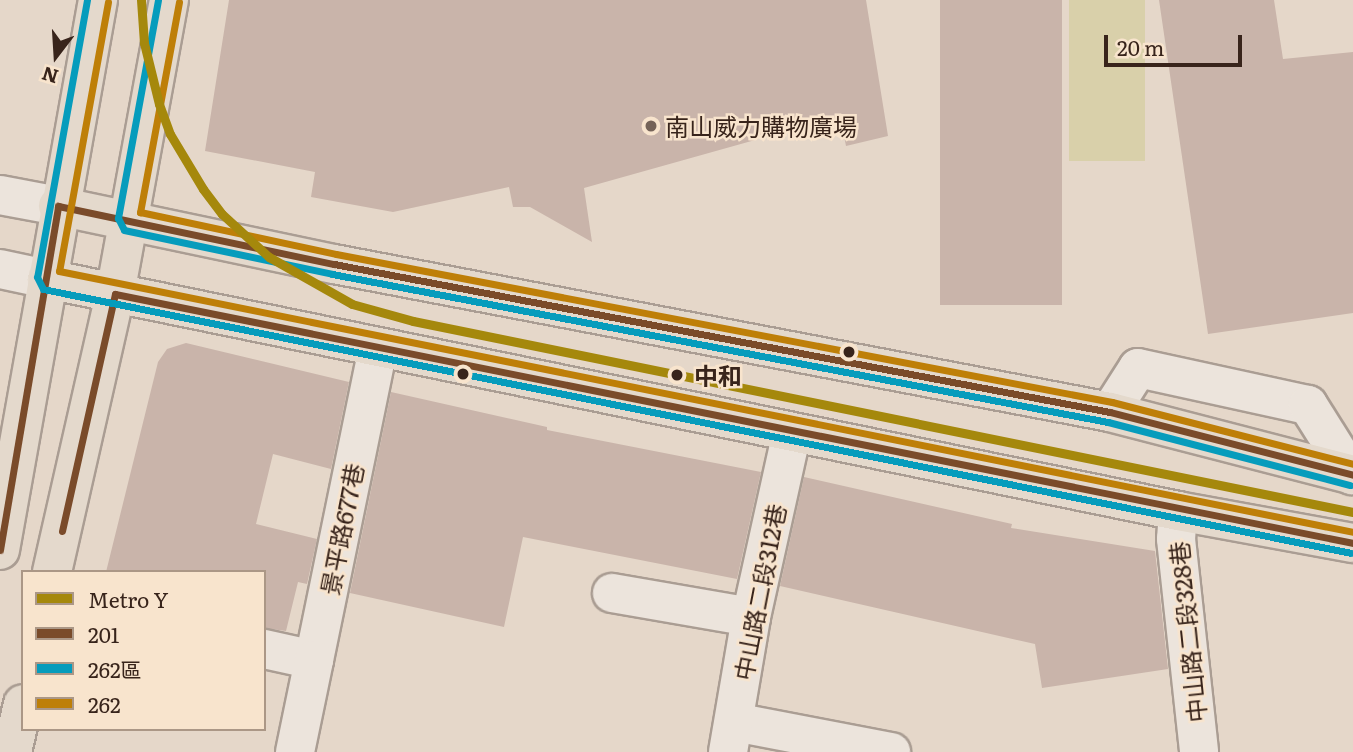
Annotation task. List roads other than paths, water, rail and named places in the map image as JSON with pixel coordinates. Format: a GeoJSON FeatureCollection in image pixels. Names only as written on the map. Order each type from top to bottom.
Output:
{"type":"FeatureCollection","features":[{"type":"Feature","properties":{"kind":"main road"},"geometry":{"type":"LineString","coordinates":[[0,550],[58,206],[98,0]]}},
{"type":"Feature","properties":{"kind":"main road"},"geometry":{"type":"LineString","coordinates":[[52,570],[115,294],[169,0]]}},
{"type":"Feature","properties":{"kind":"main road"},"geometry":{"type":"LineString","coordinates":[[58,206],[334,264],[1110,412],[1352,475]]}},
{"type":"Feature","properties":{"kind":"main road"},"geometry":{"type":"LineString","coordinates":[[47,279],[1178,511],[1353,543]]}},
{"type":"Feature","properties":{"kind":"main road"},"geometry":{"type":"LineString","coordinates":[[12,752],[21,713]]}},
{"type":"Feature","properties":{"kind":"street"},"geometry":{"type":"LineString","coordinates":[[0,195],[58,206]]}},
{"type":"Feature","properties":{"kind":"street"},"geometry":{"type":"LineString","coordinates":[[0,269],[47,279]]}},
{"type":"Feature","properties":{"kind":"street","name":"景平路677巷"},"geometry":{"type":"LineString","coordinates":[[295,752],[378,348]]}},
{"type":"Feature","properties":{"kind":"street"},"geometry":{"type":"LineString","coordinates":[[1110,412],[1138,368],[1308,405],[1352,475]]}},
{"type":"Feature","properties":{"kind":"street","name":"中山路二段312巷"},"geometry":{"type":"LineString","coordinates":[[731,737],[751,617],[792,432]]}},
{"type":"Feature","properties":{"kind":"street","name":"中山路二段328巷"},"geometry":{"type":"LineString","coordinates":[[1178,511],[1176,539],[1199,752]]}},
{"type":"Feature","properties":{"kind":"street"},"geometry":{"type":"LineString","coordinates":[[612,593],[751,617]]}},
{"type":"Feature","properties":{"kind":"street"},"geometry":{"type":"LineString","coordinates":[[266,649],[314,660]]}},
{"type":"Feature","properties":{"kind":"street"},"geometry":{"type":"LineString","coordinates":[[731,737],[891,752]]}},
{"type":"Feature","properties":{"kind":"metro line","name":"Y"},"geometry":{"type":"LineString","coordinates":[[141,0],[144,43],[159,104],[170,134],[203,189],[222,214],[269,257],[352,304],[413,321],[1353,512]]}},
{"type":"Feature","properties":{"kind":"place","name":"南山威力購物廣場"},"geometry":{"type":"Point","coordinates":[651,126]}},
{"type":"Feature","properties":{"kind":"place","name":"中和"},"geometry":{"type":"Point","coordinates":[677,375]}}]}
